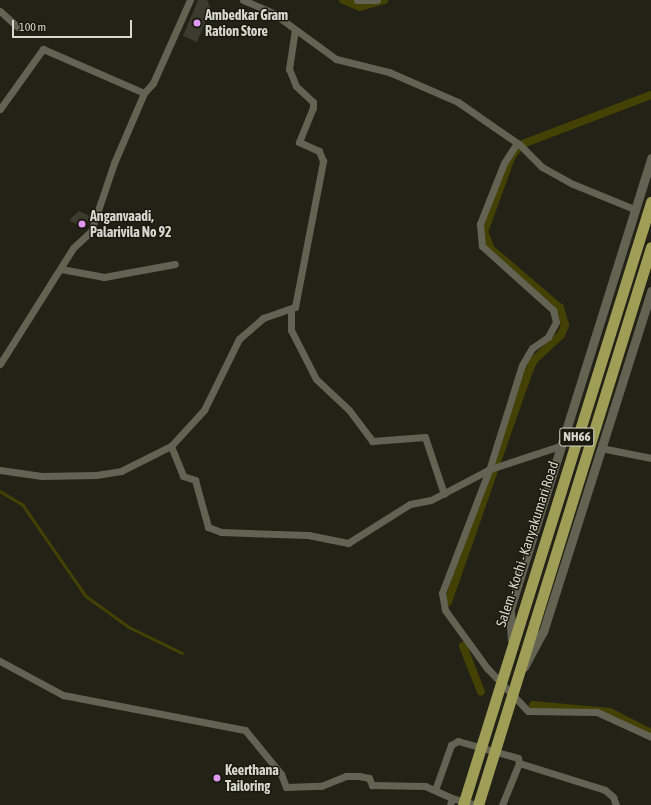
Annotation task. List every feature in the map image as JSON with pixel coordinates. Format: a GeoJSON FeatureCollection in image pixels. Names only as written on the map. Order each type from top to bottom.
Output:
{"type":"FeatureCollection","features":[{"type":"Feature","properties":{"kind":"highway","name":"Salem - Kochi - Kanyakumari Road"},"geometry":{"type":"LineString","coordinates":[[463,805],[512,640],[651,202]]}},
{"type":"Feature","properties":{"kind":"highway","name":"Salem - Kochi - Kanyakumari Road"},"geometry":{"type":"LineString","coordinates":[[477,805],[651,247]]}},
{"type":"Feature","properties":{"kind":"street"},"geometry":{"type":"LineString","coordinates":[[0,364],[73,248],[91,231],[114,163],[144,93],[153,83],[190,0]]}},
{"type":"Feature","properties":{"kind":"street"},"geometry":{"type":"LineString","coordinates":[[243,0],[260,5],[336,59],[389,72],[458,102],[517,143],[542,167],[572,184],[634,208]]}},
{"type":"Feature","properties":{"kind":"street"},"geometry":{"type":"LineString","coordinates":[[357,0],[377,0]]}},
{"type":"Feature","properties":{"kind":"street"},"geometry":{"type":"LineString","coordinates":[[0,11],[18,26]]}},
{"type":"Feature","properties":{"kind":"street"},"geometry":{"type":"LineString","coordinates":[[295,29],[290,69],[294,82],[313,102],[313,108],[299,142],[319,151],[323,161],[297,300],[291,311],[291,330],[316,379],[349,410],[372,442],[425,437],[444,494]]}},
{"type":"Feature","properties":{"kind":"street"},"geometry":{"type":"LineString","coordinates":[[0,109],[43,49],[144,93]]}},
{"type":"Feature","properties":{"kind":"street"},"geometry":{"type":"LineString","coordinates":[[517,143],[504,162],[480,224],[482,246],[553,310],[556,322],[548,337],[532,348],[522,365],[490,470],[442,593],[445,610],[487,668],[528,711],[597,712],[651,736]]}},
{"type":"Feature","properties":{"kind":"street"},"geometry":{"type":"LineString","coordinates":[[512,640],[510,609],[634,208],[651,158]]}},
{"type":"Feature","properties":{"kind":"street"},"geometry":{"type":"LineString","coordinates":[[61,269],[104,277],[175,264]]}},
{"type":"Feature","properties":{"kind":"street"},"geometry":{"type":"LineString","coordinates":[[514,686],[543,632],[651,292]]}},
{"type":"Feature","properties":{"kind":"street"},"geometry":{"type":"LineString","coordinates":[[0,470],[42,476],[96,475],[121,471],[171,446],[204,410],[239,339],[262,318],[291,311]]}},
{"type":"Feature","properties":{"kind":"street"},"geometry":{"type":"LineString","coordinates":[[171,446],[183,476],[195,480],[208,526],[222,532],[308,536],[348,543],[410,504],[431,500],[490,470],[560,446]]}},
{"type":"Feature","properties":{"kind":"street"},"geometry":{"type":"LineString","coordinates":[[601,448],[651,458]]}},
{"type":"Feature","properties":{"kind":"street"},"geometry":{"type":"LineString","coordinates":[[0,661],[63,695],[245,730],[281,774],[286,787],[321,786],[346,776],[359,776],[378,786],[425,786],[436,790],[451,802],[477,805]]}},
{"type":"Feature","properties":{"kind":"street"},"geometry":{"type":"LineString","coordinates":[[436,790],[451,745],[458,741],[518,758],[518,764],[502,805]]}},
{"type":"Feature","properties":{"kind":"street"},"geometry":{"type":"LineString","coordinates":[[518,764],[604,790],[613,797],[616,805]]}},
{"type":"Feature","properties":{"kind":"building","name":"Ambedkar Gram Ration Store"},"geometry":{"type":"Polygon","coordinates":[[[198,0],[207,0],[211,9],[197,42],[183,36],[198,0]]]}},
{"type":"Feature","properties":{"kind":"building","name":"Anganvaadi, Palarivila No 92"},"geometry":{"type":"Polygon","coordinates":[[[79,211],[89,216],[85,229],[69,220],[79,211]]]}},
{"type":"Feature","properties":{"kind":"waterway"},"geometry":{"type":"LineString","coordinates":[[343,0],[360,7],[384,0]]}},
{"type":"Feature","properties":{"kind":"waterway"},"geometry":{"type":"LineString","coordinates":[[448,602],[528,373],[534,360],[561,335],[565,325],[560,308],[491,249],[484,232],[511,158],[520,145],[651,95]]}},
{"type":"Feature","properties":{"kind":"waterway"},"geometry":{"type":"LineString","coordinates":[[0,491],[23,505],[86,596],[129,627],[182,653]]}},
{"type":"Feature","properties":{"kind":"waterway"},"geometry":{"type":"LineString","coordinates":[[463,646],[481,692]]}},
{"type":"Feature","properties":{"kind":"waterway"},"geometry":{"type":"LineString","coordinates":[[533,705],[610,712],[651,733]]}},
{"type":"Feature","properties":{"kind":"place","name":"Ambedkar Gram Ration Store"},"geometry":{"type":"Point","coordinates":[197,23]}},
{"type":"Feature","properties":{"kind":"place","name":"Anganvaadi, Palarivila No 92"},"geometry":{"type":"Point","coordinates":[82,224]}},
{"type":"Feature","properties":{"kind":"place","name":"Keerthana Tailoring"},"geometry":{"type":"Point","coordinates":[217,778]}}]}
